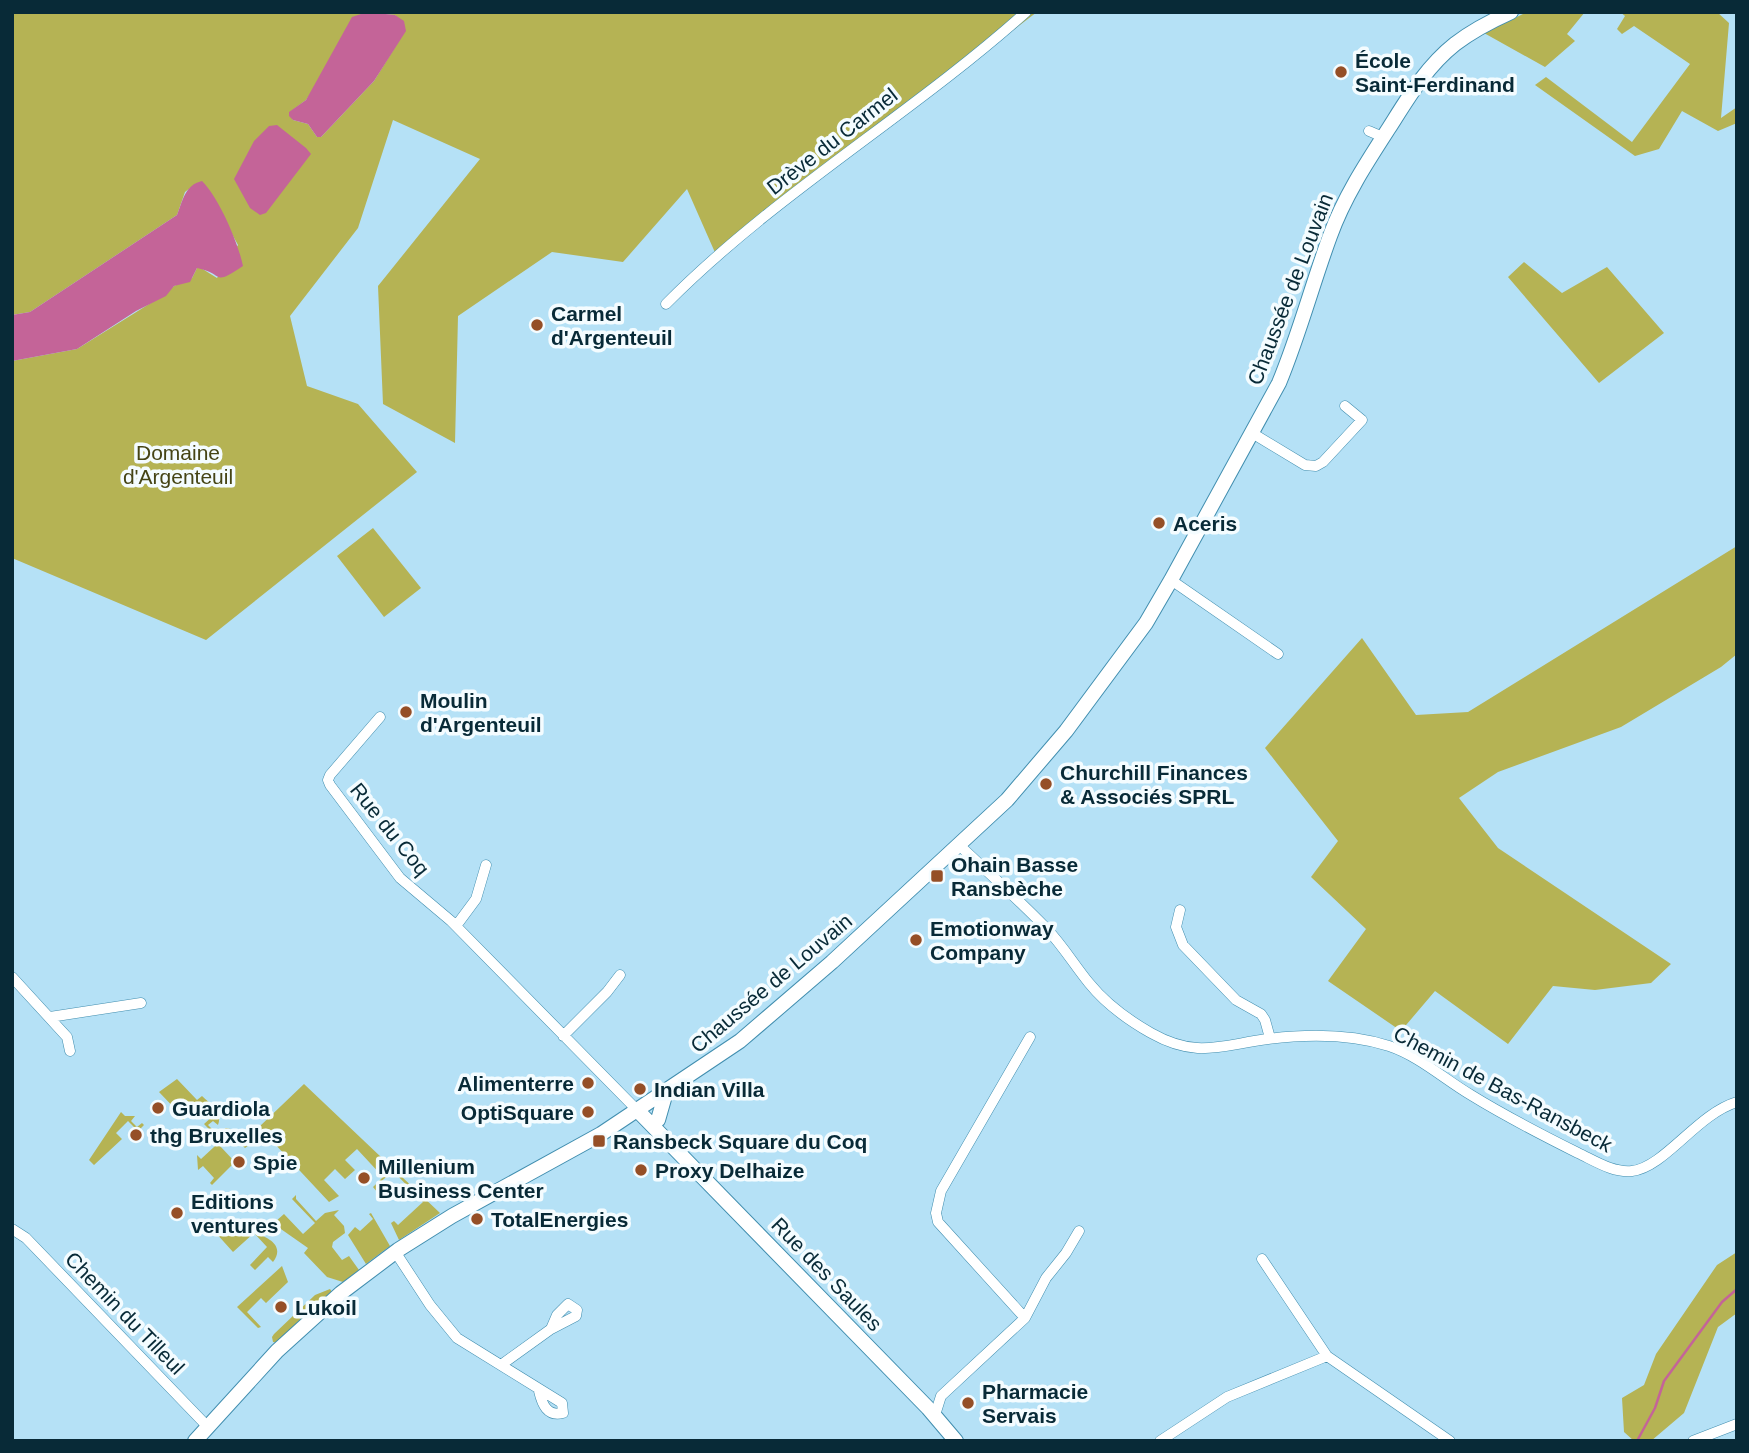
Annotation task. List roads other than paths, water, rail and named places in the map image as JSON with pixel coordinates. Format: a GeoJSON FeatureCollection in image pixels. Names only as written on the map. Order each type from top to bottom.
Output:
{"type":"FeatureCollection","features":[{"type":"Feature","properties":{"kind":"main road","name":"Chaussée de Louvain"},"geometry":{"type":"LineString","coordinates":[[194,1441],[277,1351],[341,1293],[452,1216],[601,1134],[740,1041],[832,962],[1007,800],[1051,750],[1146,623],[1171,580],[1279,383],[1292,352],[1330,235],[1376,134],[1443,55],[1480,26],[1511,12]]}},
{"type":"Feature","properties":{"kind":"main road"},"geometry":{"type":"LineString","coordinates":[[601,1134],[625,1126],[655,1123],[666,1092]]}},
{"type":"Feature","properties":{"kind":"main road","name":"Rue des Saules"},"geometry":{"type":"LineString","coordinates":[[638,1111],[655,1123],[666,1139],[935,1415],[956,1441]]}},
{"type":"Feature","properties":{"kind":"street","name":"Drève du Carmel"},"geometry":{"type":"LineString","coordinates":[[666,304],[707,264],[889,120],[993,42],[1027,12]]}},
{"type":"Feature","properties":{"kind":"street"},"geometry":{"type":"LineString","coordinates":[[1252,433],[1305,465],[1316,466],[1362,420],[1345,406]]}},
{"type":"Feature","properties":{"kind":"street"},"geometry":{"type":"LineString","coordinates":[[1171,580],[1278,653]]}},
{"type":"Feature","properties":{"kind":"street","name":"Rue du Coq"},"geometry":{"type":"LineString","coordinates":[[380,717],[330,775],[328,782],[400,878],[456,926],[638,1111]]}},
{"type":"Feature","properties":{"kind":"street","name":"Chemin de Bas-Ransbeck"},"geometry":{"type":"LineString","coordinates":[[959,845],[1047,929],[1091,985],[1127,1019],[1163,1040],[1189,1048],[1216,1048],[1270,1038],[1344,1037],[1390,1046],[1416,1059],[1494,1108],[1619,1171],[1632,1171],[1653,1163],[1693,1127],[1721,1107],[1737,1102]]}},
{"type":"Feature","properties":{"kind":"street"},"geometry":{"type":"LineString","coordinates":[[456,926],[476,899],[486,865]]}},
{"type":"Feature","properties":{"kind":"street"},"geometry":{"type":"LineString","coordinates":[[1180,910],[1176,927],[1182,945],[1236,1000],[1261,1014],[1270,1038]]}},
{"type":"Feature","properties":{"kind":"street"},"geometry":{"type":"LineString","coordinates":[[563,1036],[607,992],[620,975]]}},
{"type":"Feature","properties":{"kind":"street"},"geometry":{"type":"LineString","coordinates":[[12,977],[66,1037],[70,1051]]}},
{"type":"Feature","properties":{"kind":"street"},"geometry":{"type":"LineString","coordinates":[[50,1017],[141,1003]]}},
{"type":"Feature","properties":{"kind":"street"},"geometry":{"type":"LineString","coordinates":[[1025,1318],[938,1222],[936,1213],[941,1191],[1030,1037]]}},
{"type":"Feature","properties":{"kind":"street","name":"Chemin du Tilleul"},"geometry":{"type":"LineString","coordinates":[[12,1229],[26,1237],[207,1426]]}},
{"type":"Feature","properties":{"kind":"street"},"geometry":{"type":"LineString","coordinates":[[921,1401],[941,1396],[1025,1318],[1046,1278],[1079,1231]]}},
{"type":"Feature","properties":{"kind":"street"},"geometry":{"type":"LineString","coordinates":[[396,1253],[447,1328],[464,1343],[539,1391]]}},
{"type":"Feature","properties":{"kind":"street"},"geometry":{"type":"LineString","coordinates":[[1262,1259],[1327,1356],[1450,1441]]}},
{"type":"Feature","properties":{"kind":"street"},"geometry":{"type":"LineString","coordinates":[[501,1365],[551,1329]]}},
{"type":"Feature","properties":{"kind":"street"},"geometry":{"type":"LineString","coordinates":[[1160,1441],[1221,1400],[1327,1356]]}},
{"type":"Feature","properties":{"kind":"street"},"geometry":{"type":"LineString","coordinates":[[935,1415],[941,1396]]}},
{"type":"Feature","properties":{"kind":"street"},"geometry":{"type":"LineString","coordinates":[[1693,1441],[1737,1424]]}},
{"type":"Feature","properties":{"kind":"waterway"},"geometry":{"type":"LineString","coordinates":[[1637,1441],[1655,1408],[1664,1381],[1722,1302],[1737,1289]]}},
{"type":"Feature","properties":{"kind":"place","name":"École Saint-Ferdinand"},"geometry":{"type":"Point","coordinates":[1341,72]}},
{"type":"Feature","properties":{"kind":"place","name":"Carmel d'Argenteuil"},"geometry":{"type":"Point","coordinates":[537,325]}},
{"type":"Feature","properties":{"kind":"place","name":"Aceris"},"geometry":{"type":"Point","coordinates":[1159,523]}},
{"type":"Feature","properties":{"kind":"place","name":"Moulin d'Argenteuil"},"geometry":{"type":"Point","coordinates":[406,712]}},
{"type":"Feature","properties":{"kind":"place","name":"Churchill Finances & Associés SPRL"},"geometry":{"type":"Point","coordinates":[1046,784]}},
{"type":"Feature","properties":{"kind":"place","name":"Ohain Basse Ransbèche"},"geometry":{"type":"Point","coordinates":[937,876]}},
{"type":"Feature","properties":{"kind":"place","name":"Emotionway Company"},"geometry":{"type":"Point","coordinates":[916,940]}},
{"type":"Feature","properties":{"kind":"place","name":"Alimenterre"},"geometry":{"type":"Point","coordinates":[588,1083]}},
{"type":"Feature","properties":{"kind":"place","name":"Indian Villa"},"geometry":{"type":"Point","coordinates":[640,1089]}},
{"type":"Feature","properties":{"kind":"place","name":"Guardiola"},"geometry":{"type":"Point","coordinates":[158,1108]}},
{"type":"Feature","properties":{"kind":"place","name":"OptiSquare"},"geometry":{"type":"Point","coordinates":[588,1112]}},
{"type":"Feature","properties":{"kind":"place","name":"thg Bruxelles"},"geometry":{"type":"Point","coordinates":[136,1135]}},
{"type":"Feature","properties":{"kind":"place","name":"Ransbeck Square du Coq"},"geometry":{"type":"Point","coordinates":[599,1141]}},
{"type":"Feature","properties":{"kind":"place","name":"Spie"},"geometry":{"type":"Point","coordinates":[239,1162]}},
{"type":"Feature","properties":{"kind":"place","name":"Proxy Delhaize"},"geometry":{"type":"Point","coordinates":[641,1170]}},
{"type":"Feature","properties":{"kind":"place","name":"Millenium Business Center"},"geometry":{"type":"Point","coordinates":[364,1178]}},
{"type":"Feature","properties":{"kind":"place","name":"Editions ventures"},"geometry":{"type":"Point","coordinates":[177,1213]}},
{"type":"Feature","properties":{"kind":"place","name":"TotalEnergies"},"geometry":{"type":"Point","coordinates":[477,1219]}},
{"type":"Feature","properties":{"kind":"place","name":"Lukoil"},"geometry":{"type":"Point","coordinates":[281,1307]}},
{"type":"Feature","properties":{"kind":"place","name":"Pharmacie Servais"},"geometry":{"type":"Point","coordinates":[968,1403]}},
{"type":"Feature","properties":{"kind":"park label","name":"Domaine d'Argenteuil"},"geometry":{"type":"Point","coordinates":[178,464]}}]}
